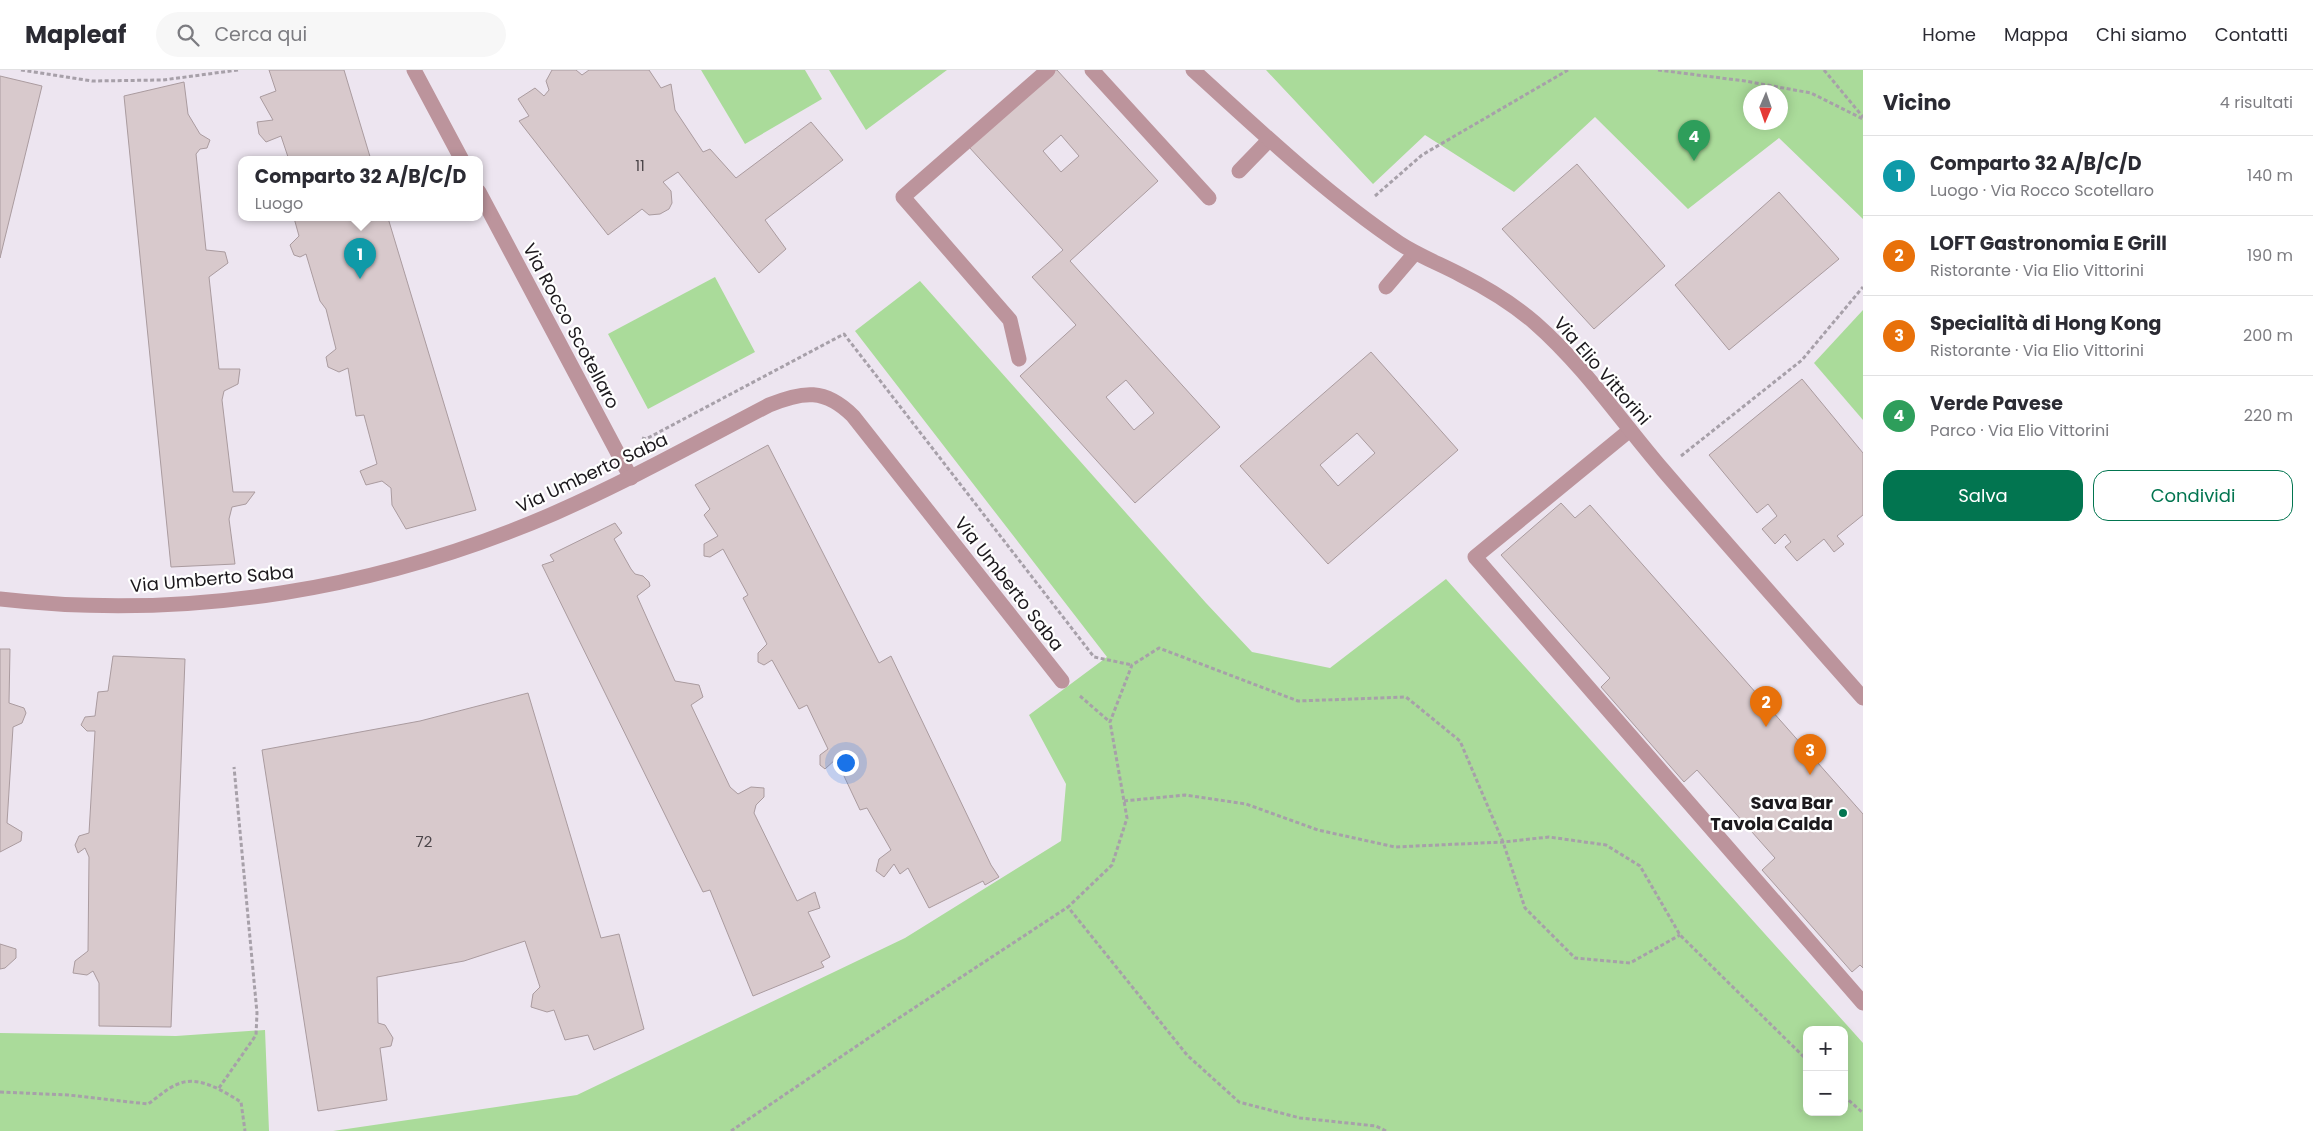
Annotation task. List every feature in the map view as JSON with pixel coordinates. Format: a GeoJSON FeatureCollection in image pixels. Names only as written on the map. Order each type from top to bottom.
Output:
{"type":"FeatureCollection","features":[{"type":"Feature","properties":{"kind":"street"},"geometry":{"type":"LineString","coordinates":[[414,70],[460,156]]}},
{"type":"Feature","properties":{"kind":"street"},"geometry":{"type":"LineString","coordinates":[[1018,359],[1010,320],[903,197],[1048,70]]}},
{"type":"Feature","properties":{"kind":"street"},"geometry":{"type":"LineString","coordinates":[[1092,70],[1210,198]]}},
{"type":"Feature","properties":{"kind":"street","name":"Via Elio Vittorini"},"geometry":{"type":"LineString","coordinates":[[1193,70],[1269,140],[1360,215],[1415,254],[1462,275],[1494,294],[1535,323],[1572,359],[1663,470],[1863,698]]}},
{"type":"Feature","properties":{"kind":"street"},"geometry":{"type":"LineString","coordinates":[[1239,172],[1269,140]]}},
{"type":"Feature","properties":{"kind":"street","name":"Via Rocco Scotellaro"},"geometry":{"type":"LineString","coordinates":[[483,200],[631,478]]}},
{"type":"Feature","properties":{"kind":"street"},"geometry":{"type":"LineString","coordinates":[[1386,287],[1415,254]]}},
{"type":"Feature","properties":{"kind":"street","name":"Via Umberto Saba"},"geometry":{"type":"LineString","coordinates":[[0,599],[73,605],[162,605],[242,599],[328,586],[385,572],[486,540],[563,510],[631,478],[780,401],[805,394],[818,395],[836,401],[853,416],[1062,681]]}},
{"type":"Feature","properties":{"kind":"street"},"geometry":{"type":"LineString","coordinates":[[1630,430],[1475,557],[1863,1003]]}},
{"type":"Feature","properties":{"kind":"path"},"geometry":{"type":"LineString","coordinates":[[21,70],[92,81],[163,80],[238,70]]}},
{"type":"Feature","properties":{"kind":"path"},"geometry":{"type":"LineString","coordinates":[[1360,215],[1379,191],[1422,156],[1568,70]]}},
{"type":"Feature","properties":{"kind":"path"},"geometry":{"type":"LineString","coordinates":[[1658,70],[1745,81],[1811,93],[1863,118]]}},
{"type":"Feature","properties":{"kind":"path"},"geometry":{"type":"LineString","coordinates":[[1824,70],[1863,118]]}},
{"type":"Feature","properties":{"kind":"path"},"geometry":{"type":"LineString","coordinates":[[1663,470],[1802,360],[1863,286]]}},
{"type":"Feature","properties":{"kind":"path"},"geometry":{"type":"LineString","coordinates":[[731,1131],[1068,907],[1112,865],[1127,818],[1110,722],[1132,665],[1159,648],[1298,701],[1406,697],[1460,741],[1503,842],[1525,908],[1575,958],[1630,963],[1680,935]]}},
{"type":"Feature","properties":{"kind":"path"},"geometry":{"type":"LineString","coordinates":[[1062,681],[1110,722]]}},
{"type":"Feature","properties":{"kind":"path"},"geometry":{"type":"LineString","coordinates":[[219,1088],[256,1035],[257,1013],[234,768]]}},
{"type":"Feature","properties":{"kind":"path"},"geometry":{"type":"LineString","coordinates":[[1124,801],[1185,795],[1246,804],[1318,830],[1395,848],[1503,842],[1549,837],[1606,845],[1640,866],[1680,935],[1803,1056]]}},
{"type":"Feature","properties":{"kind":"path"},"geometry":{"type":"LineString","coordinates":[[1068,907],[1187,1055],[1239,1102],[1300,1118],[1376,1126],[1386,1131]]}},
{"type":"Feature","properties":{"kind":"path"},"geometry":{"type":"LineString","coordinates":[[0,1092],[68,1095],[148,1104],[178,1083],[200,1082],[219,1088],[241,1102],[245,1131]]}},
{"type":"Feature","properties":{"kind":"path"},"geometry":{"type":"LineString","coordinates":[[1848,1100],[1863,1113]]}},
{"type":"Feature","properties":{"kind":"green space"},"geometry":{"type":"Polygon","coordinates":[[[701,70],[805,70],[822,99],[745,144],[701,70]]]}},
{"type":"Feature","properties":{"kind":"green space"},"geometry":{"type":"Polygon","coordinates":[[[829,70],[947,70],[866,130],[829,70]]]}},
{"type":"Feature","properties":{"kind":"green space"},"geometry":{"type":"Polygon","coordinates":[[[1266,70],[1863,70],[1863,219],[1779,138],[1688,209],[1595,117],[1514,192],[1425,135],[1373,184],[1266,70]]]}},
{"type":"Feature","properties":{"kind":"green space"},"geometry":{"type":"Polygon","coordinates":[[[715,277],[755,352],[648,409],[608,334],[715,277]]]}},
{"type":"Feature","properties":{"kind":"green space"},"geometry":{"type":"Polygon","coordinates":[[[920,281],[1206,603],[1252,652],[1330,668],[1446,579],[1848,1026],[1803,1026],[1803,1116],[1848,1116],[1848,1026],[1863,1043],[1863,1131],[333,1131],[577,1095],[905,938],[1061,841],[1066,784],[1029,715],[1107,657],[855,331],[920,281]]]}},
{"type":"Feature","properties":{"kind":"green space"},"geometry":{"type":"Polygon","coordinates":[[[1863,310],[1863,420],[1814,363],[1863,310]]]}},
{"type":"Feature","properties":{"kind":"green space"},"geometry":{"type":"Polygon","coordinates":[[[265,1030],[269,1131],[0,1131],[0,1033],[176,1036],[265,1030]]]}},
{"type":"Feature","properties":{"kind":"building"},"geometry":{"type":"Polygon","coordinates":[[[269,70],[344,70],[370,156],[288,156],[281,136],[266,142],[259,134],[257,122],[273,120],[260,97],[276,91],[269,70]]]}},
{"type":"Feature","properties":{"kind":"building"},"geometry":{"type":"Polygon","coordinates":[[[552,70],[576,70],[582,75],[589,70],[649,70],[661,88],[671,84],[675,110],[703,152],[710,149],[736,178],[811,122],[843,160],[765,220],[786,249],[759,273],[678,172],[663,182],[671,191],[672,203],[669,209],[660,214],[649,215],[642,209],[608,235],[519,121],[529,116],[518,99],[535,88],[544,96],[549,90],[546,81],[552,70]]]}},
{"type":"Feature","properties":{"kind":"building"},"geometry":{"type":"Polygon","coordinates":[[[1054,70],[1057,70],[1158,181],[1070,261],[1220,427],[1135,503],[1020,376],[1076,325],[1032,277],[1063,250],[969,147],[1054,70]],[[1061,135],[1043,151],[1061,172],[1079,156],[1061,135]],[[1126,380],[1106,397],[1134,430],[1154,413],[1126,380]]]}},
{"type":"Feature","properties":{"kind":"building"},"geometry":{"type":"Polygon","coordinates":[[[0,76],[42,86],[0,258],[0,76]]]}},
{"type":"Feature","properties":{"kind":"building"},"geometry":{"type":"Polygon","coordinates":[[[184,82],[188,114],[200,134],[210,140],[207,148],[200,149],[196,154],[206,250],[225,252],[228,263],[209,277],[219,369],[240,369],[238,384],[224,391],[222,400],[233,492],[255,492],[246,504],[232,507],[229,519],[235,564],[171,567],[124,96],[184,82]]]}},
{"type":"Feature","properties":{"kind":"building"},"geometry":{"type":"Polygon","coordinates":[[[1577,164],[1665,266],[1594,329],[1502,229],[1577,164]]]}},
{"type":"Feature","properties":{"kind":"building"},"geometry":{"type":"Polygon","coordinates":[[[1779,192],[1839,259],[1729,350],[1675,285],[1779,192]]]}},
{"type":"Feature","properties":{"kind":"building"},"geometry":{"type":"Polygon","coordinates":[[[295,221],[389,221],[476,510],[406,529],[392,505],[391,488],[382,481],[366,485],[360,471],[377,464],[364,415],[356,416],[348,368],[339,372],[328,367],[326,357],[336,349],[326,309],[320,301],[306,254],[300,257],[294,255],[290,245],[299,236],[295,221]]]}},
{"type":"Feature","properties":{"kind":"building"},"geometry":{"type":"Polygon","coordinates":[[[1371,352],[1458,450],[1328,564],[1240,466],[1371,352]],[[1357,433],[1320,465],[1338,486],[1375,453],[1357,433]]]}},
{"type":"Feature","properties":{"kind":"building"},"geometry":{"type":"Polygon","coordinates":[[[1802,379],[1863,453],[1863,515],[1837,536],[1844,544],[1834,552],[1824,539],[1797,561],[1785,547],[1791,542],[1785,534],[1775,544],[1762,529],[1777,516],[1768,504],[1757,513],[1709,455],[1802,379]]]}},
{"type":"Feature","properties":{"kind":"building"},"geometry":{"type":"Polygon","coordinates":[[[768,445],[879,663],[891,656],[991,865],[999,877],[985,885],[983,881],[929,908],[908,868],[900,874],[894,864],[884,877],[876,871],[879,859],[891,850],[867,808],[860,810],[836,759],[825,769],[820,765],[820,755],[828,749],[807,705],[799,709],[772,660],[764,665],[758,662],[758,653],[767,644],[743,598],[748,595],[723,549],[710,557],[704,556],[704,544],[718,536],[704,515],[710,509],[695,485],[768,445]]]}},
{"type":"Feature","properties":{"kind":"building"},"geometry":{"type":"Polygon","coordinates":[[[1561,503],[1575,518],[1590,505],[1863,814],[1863,968],[1860,965],[1852,972],[1762,870],[1775,858],[1697,770],[1684,782],[1601,687],[1610,678],[1501,555],[1561,503]]]}},
{"type":"Feature","properties":{"kind":"building"},"geometry":{"type":"Polygon","coordinates":[[[615,523],[622,533],[614,539],[631,569],[635,574],[643,576],[649,582],[650,586],[637,596],[675,681],[699,685],[703,697],[691,705],[730,787],[738,794],[751,787],[764,788],[764,797],[756,805],[754,813],[797,901],[815,892],[820,908],[808,912],[830,957],[821,962],[824,967],[753,996],[710,890],[703,892],[542,565],[554,561],[550,555],[615,523]]]}},
{"type":"Feature","properties":{"kind":"building"},"geometry":{"type":"Polygon","coordinates":[[[0,649],[10,649],[9,703],[24,708],[26,713],[22,723],[13,727],[7,823],[22,832],[21,841],[0,852],[0,649]]]}},
{"type":"Feature","properties":{"kind":"building"},"geometry":{"type":"Polygon","coordinates":[[[113,656],[185,659],[171,1027],[99,1026],[99,983],[93,971],[87,975],[73,973],[75,961],[88,951],[89,857],[85,848],[78,853],[75,845],[79,836],[89,833],[95,731],[87,731],[81,725],[85,717],[95,716],[98,692],[108,691],[113,656]]]}},
{"type":"Feature","properties":{"kind":"building"},"geometry":{"type":"Polygon","coordinates":[[[528,693],[601,938],[619,934],[644,1029],[594,1050],[588,1035],[565,1040],[554,1010],[547,1012],[531,1007],[533,994],[540,987],[525,941],[464,961],[377,977],[378,1023],[385,1025],[393,1038],[391,1046],[380,1048],[387,1100],[318,1111],[262,750],[420,721],[528,693]]]}},
{"type":"Feature","properties":{"kind":"building"},"geometry":{"type":"Polygon","coordinates":[[[0,944],[16,949],[16,958],[5,968],[0,969],[0,944]]]}},
{"type":"Feature","properties":{"kind":"place","name":"Verde Pavese"},"geometry":{"type":"Point","coordinates":[1694,161]}},
{"type":"Feature","properties":{"kind":"place","name":"Comparto 32 A/B/C/D"},"geometry":{"type":"Point","coordinates":[360,279]}},
{"type":"Feature","properties":{"kind":"place","name":"LOFT Gastronomia E Grill"},"geometry":{"type":"Point","coordinates":[1766,727]}},
{"type":"Feature","properties":{"kind":"place","name":"Specialità di Hong Kong"},"geometry":{"type":"Point","coordinates":[1810,775]}},
{"type":"Feature","properties":{"kind":"place","name":"Sava Bar Tavola Calda"},"geometry":{"type":"Point","coordinates":[1843,813]}}]}
